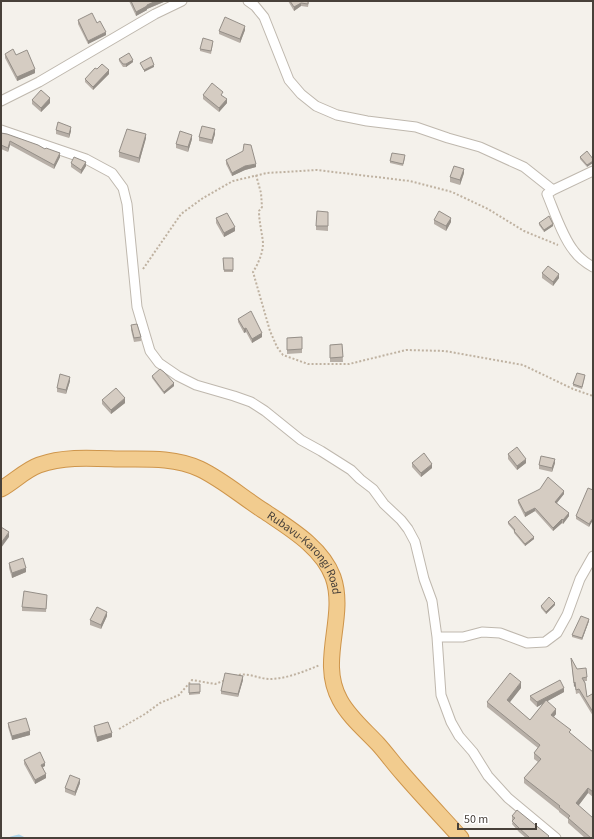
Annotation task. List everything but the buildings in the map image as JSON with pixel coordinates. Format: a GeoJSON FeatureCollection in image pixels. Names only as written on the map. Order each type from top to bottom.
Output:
{"type":"FeatureCollection","features":[{"type":"Feature","properties":{"kind":"highway","name":"Rubavu-Karongi Road"},"geometry":{"type":"LineString","coordinates":[[1,489],[36,466],[53,460],[70,458],[159,459],[199,469],[282,523],[316,550],[325,561],[332,576],[336,590],[337,610],[333,641],[333,681],[339,699],[350,714],[461,838]]}},
{"type":"Feature","properties":{"kind":"street"},"geometry":{"type":"LineString","coordinates":[[1,102],[39,82],[155,14],[182,1]]}},
{"type":"Feature","properties":{"kind":"street"},"geometry":{"type":"LineString","coordinates":[[248,1],[255,6],[264,17],[289,80],[301,94],[316,106],[337,115],[416,127],[480,147],[524,167],[553,190]]}},
{"type":"Feature","properties":{"kind":"street"},"geometry":{"type":"LineString","coordinates":[[1,130],[86,160],[112,173],[123,188],[127,204],[137,307],[150,351],[159,363],[178,376],[196,385],[251,402],[265,411],[301,440],[351,470],[373,489],[384,504],[401,520],[415,542],[424,579],[432,601],[437,637],[441,695],[451,722],[459,736],[488,776],[508,798],[556,838]]}},
{"type":"Feature","properties":{"kind":"street"},"geometry":{"type":"LineString","coordinates":[[593,171],[547,194],[555,215],[574,252],[582,260],[593,267]]}},
{"type":"Feature","properties":{"kind":"street"},"geometry":{"type":"LineString","coordinates":[[437,637],[463,637],[482,632],[500,633],[526,643],[545,642],[557,633],[564,621],[580,578],[593,556]]}},
{"type":"Feature","properties":{"kind":"path"},"geometry":{"type":"LineString","coordinates":[[134,284],[181,214],[203,198],[233,180],[267,173],[316,170],[410,181],[452,192],[488,209],[524,230],[574,252]]}},
{"type":"Feature","properties":{"kind":"path"},"geometry":{"type":"LineString","coordinates":[[256,175],[261,193],[262,207],[259,212],[259,223],[263,244],[259,261],[253,272],[270,332],[276,347],[283,355],[308,364],[349,364],[406,350],[445,351],[523,365],[573,389],[593,396]]}},
{"type":"Feature","properties":{"kind":"path"},"geometry":{"type":"LineString","coordinates":[[234,676],[241,674],[271,679],[300,673],[332,659]]}},
{"type":"Feature","properties":{"kind":"path"},"geometry":{"type":"LineString","coordinates":[[119,730],[160,703],[179,696],[192,680],[214,684],[228,679]]}},
{"type":"Feature","properties":{"kind":"waterway"},"geometry":{"type":"LineString","coordinates":[[11,838],[19,836],[23,838]]}}]}
